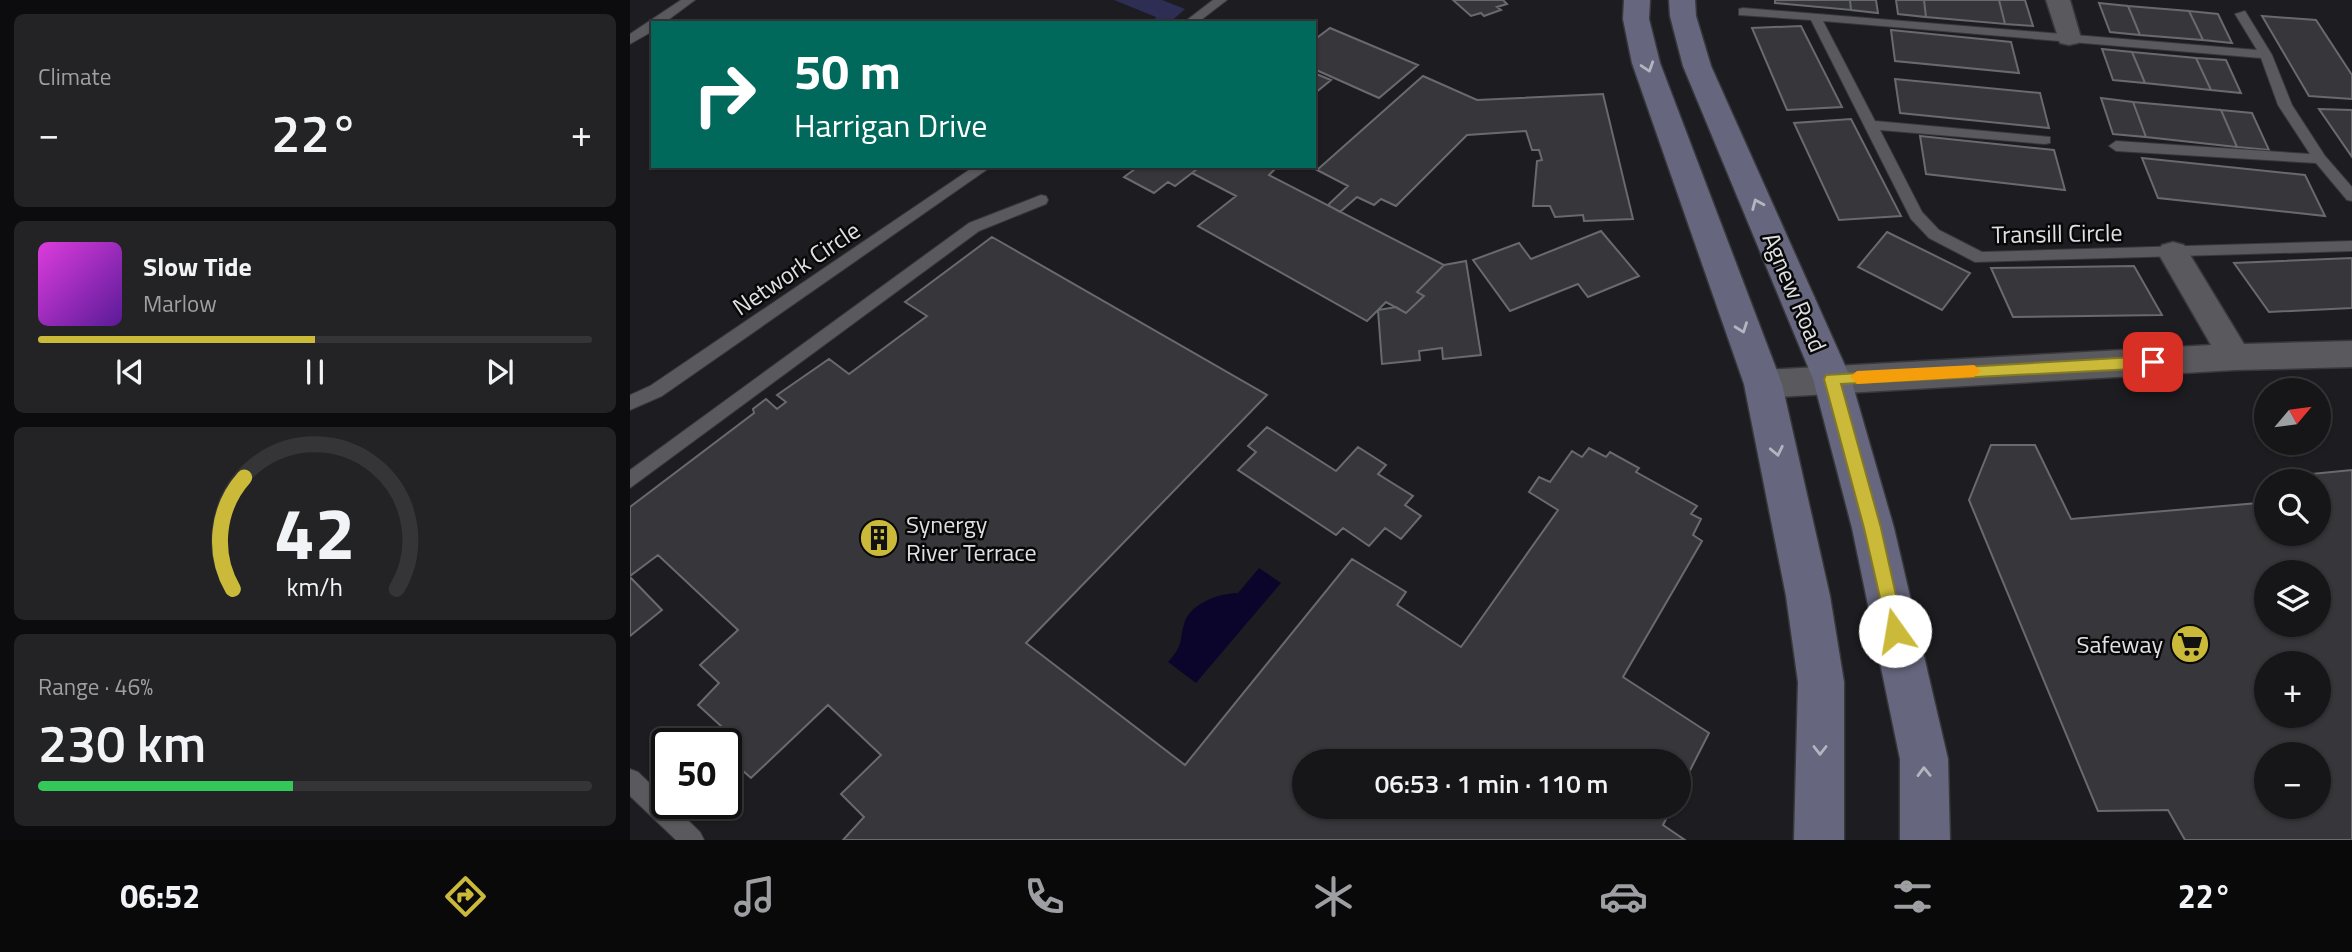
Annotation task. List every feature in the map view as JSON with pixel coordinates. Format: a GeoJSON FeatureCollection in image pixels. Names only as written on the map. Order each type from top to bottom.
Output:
{"type":"FeatureCollection","features":[{"type":"Feature","properties":{"kind":"main road"},"geometry":{"type":"LineString","coordinates":[[1637,0],[1636,19],[1646,63],[1763,384],[1808,596],[1821,682],[1819,840]]}},
{"type":"Feature","properties":{"kind":"main road","name":"Agnew Road"},"geometry":{"type":"LineString","coordinates":[[1682,0],[1683,16],[1697,65],[1832,379],[1872,528],[1924,759],[1925,840]]}},
{"type":"Feature","properties":{"kind":"street"},"geometry":{"type":"LineString","coordinates":[[2058,0],[2069,38]]}},
{"type":"Feature","properties":{"kind":"street"},"geometry":{"type":"LineString","coordinates":[[2173,253],[2235,357]]}},
{"type":"Feature","properties":{"kind":"street"},"geometry":{"type":"LineString","coordinates":[[1763,384],[2235,357],[2352,354]]}},
{"type":"Feature","properties":{"kind":"lane"},"geometry":{"type":"LineString","coordinates":[[658,21],[689,0]]}},
{"type":"Feature","properties":{"kind":"lane"},"geometry":{"type":"LineString","coordinates":[[1192,0],[1215,4]]}},
{"type":"Feature","properties":{"kind":"lane"},"geometry":{"type":"LineString","coordinates":[[1192,21],[1215,4]]}},
{"type":"Feature","properties":{"kind":"lane"},"geometry":{"type":"LineString","coordinates":[[1743,12],[2266,55]]}},
{"type":"Feature","properties":{"kind":"lane"},"geometry":{"type":"LineString","coordinates":[[2241,15],[2266,55],[2286,105],[2320,159],[2352,196]]}},
{"type":"Feature","properties":{"kind":"lane","name":"Transill Circle"},"geometry":{"type":"LineString","coordinates":[[1815,17],[1916,215],[1934,234],[1980,258],[2352,246]]}},
{"type":"Feature","properties":{"kind":"lane"},"geometry":{"type":"LineString","coordinates":[[630,40],[651,26]]}},
{"type":"Feature","properties":{"kind":"lane"},"geometry":{"type":"LineString","coordinates":[[1869,125],[2045,140]]}},
{"type":"Feature","properties":{"kind":"lane"},"geometry":{"type":"LineString","coordinates":[[2116,146],[2320,159]]}},
{"type":"Feature","properties":{"kind":"lane","name":"Network Circle"},"geometry":{"type":"LineString","coordinates":[[630,403],[656,391],[982,168]]}},
{"type":"Feature","properties":{"kind":"lane"},"geometry":{"type":"LineString","coordinates":[[630,480],[974,227],[1041,200]]}},
{"type":"Feature","properties":{"kind":"lane"},"geometry":{"type":"LineString","coordinates":[[630,780],[692,840]]}},
{"type":"Feature","properties":{"kind":"shaded area"},"geometry":{"type":"Polygon","coordinates":[[[1114,0],[1162,0],[1185,9],[1171,21],[1154,21],[1156,17],[1114,0]]]}},
{"type":"Feature","properties":{"kind":"shaded area"},"geometry":{"type":"Polygon","coordinates":[[[1259,568],[1281,583],[1196,683],[1168,662],[1179,646],[1185,621],[1194,609],[1207,600],[1238,593],[1259,568]]]}},
{"type":"Feature","properties":{"kind":"building"},"geometry":{"type":"Polygon","coordinates":[[[1453,0],[1503,0],[1507,4],[1497,7],[1501,10],[1484,16],[1481,13],[1471,16],[1453,0]]]}},
{"type":"Feature","properties":{"kind":"building"},"geometry":{"type":"Polygon","coordinates":[[[1775,0],[1850,0],[1851,10],[1775,3],[1775,0]]]}},
{"type":"Feature","properties":{"kind":"building"},"geometry":{"type":"Polygon","coordinates":[[[1850,0],[1876,0],[1878,13],[1851,10],[1850,0]]]}},
{"type":"Feature","properties":{"kind":"building"},"geometry":{"type":"Polygon","coordinates":[[[1896,0],[1924,0],[1926,17],[1898,14],[1896,0]]]}},
{"type":"Feature","properties":{"kind":"building"},"geometry":{"type":"Polygon","coordinates":[[[1924,0],[1999,0],[2005,24],[1926,17],[1924,0]]]}},
{"type":"Feature","properties":{"kind":"building"},"geometry":{"type":"Polygon","coordinates":[[[1999,0],[2025,0],[2033,26],[2005,24],[1999,0]]]}},
{"type":"Feature","properties":{"kind":"building"},"geometry":{"type":"Polygon","coordinates":[[[2099,3],[2128,6],[2140,35],[2110,32],[2099,3]]]}},
{"type":"Feature","properties":{"kind":"building"},"geometry":{"type":"Polygon","coordinates":[[[2128,6],[2189,11],[2203,40],[2140,35],[2128,6]]]}},
{"type":"Feature","properties":{"kind":"building"},"geometry":{"type":"Polygon","coordinates":[[[2189,11],[2218,14],[2232,43],[2203,40],[2189,11]]]}},
{"type":"Feature","properties":{"kind":"building"},"geometry":{"type":"Polygon","coordinates":[[[2262,16],[2316,20],[2352,75],[2352,99],[2309,96],[2262,16]]]}},
{"type":"Feature","properties":{"kind":"building"},"geometry":{"type":"Polygon","coordinates":[[[1801,26],[1842,107],[1787,110],[1752,28],[1801,26]]]}},
{"type":"Feature","properties":{"kind":"building"},"geometry":{"type":"Polygon","coordinates":[[[1330,28],[1418,65],[1379,98],[1316,70],[1316,38],[1330,28]]]}},
{"type":"Feature","properties":{"kind":"building"},"geometry":{"type":"Polygon","coordinates":[[[1891,30],[2011,42],[2019,73],[1895,61],[1891,30]]]}},
{"type":"Feature","properties":{"kind":"building"},"geometry":{"type":"Polygon","coordinates":[[[2102,49],[2132,52],[2145,83],[2113,80],[2102,49]]]}},
{"type":"Feature","properties":{"kind":"building"},"geometry":{"type":"Polygon","coordinates":[[[2132,52],[2196,58],[2211,90],[2145,83],[2132,52]]]}},
{"type":"Feature","properties":{"kind":"building"},"geometry":{"type":"Polygon","coordinates":[[[2196,58],[2226,60],[2241,93],[2211,90],[2196,58]]]}},
{"type":"Feature","properties":{"kind":"building"},"geometry":{"type":"Polygon","coordinates":[[[1316,74],[1331,80],[1316,92],[1316,74]]]}},
{"type":"Feature","properties":{"kind":"building"},"geometry":{"type":"Polygon","coordinates":[[[1423,76],[1477,100],[1603,94],[1633,219],[1584,221],[1583,215],[1555,217],[1550,206],[1533,206],[1537,161],[1542,160],[1539,150],[1532,150],[1526,131],[1467,135],[1396,206],[1381,199],[1374,205],[1357,197],[1340,212],[1328,205],[1348,186],[1317,170],[1423,76]]]}},
{"type":"Feature","properties":{"kind":"building"},"geometry":{"type":"Polygon","coordinates":[[[1895,79],[2040,93],[2049,128],[1900,113],[1895,79]]]}},
{"type":"Feature","properties":{"kind":"building"},"geometry":{"type":"Polygon","coordinates":[[[2101,98],[2133,102],[2146,137],[2113,134],[2101,98]]]}},
{"type":"Feature","properties":{"kind":"building"},"geometry":{"type":"Polygon","coordinates":[[[2133,102],[2221,110],[2237,147],[2146,137],[2133,102]]]}},
{"type":"Feature","properties":{"kind":"building"},"geometry":{"type":"Polygon","coordinates":[[[2319,109],[2352,110],[2352,157],[2319,109]]]}},
{"type":"Feature","properties":{"kind":"building"},"geometry":{"type":"Polygon","coordinates":[[[2221,110],[2252,113],[2269,150],[2237,147],[2221,110]]]}},
{"type":"Feature","properties":{"kind":"building"},"geometry":{"type":"Polygon","coordinates":[[[1851,119],[1901,216],[1839,220],[1794,123],[1851,119]]]}},
{"type":"Feature","properties":{"kind":"building"},"geometry":{"type":"Polygon","coordinates":[[[1920,136],[2054,150],[2065,190],[1926,174],[1920,136]]]}},
{"type":"Feature","properties":{"kind":"building"},"geometry":{"type":"Polygon","coordinates":[[[2142,158],[2305,175],[2325,216],[2158,198],[2142,158]]]}},
{"type":"Feature","properties":{"kind":"building"},"geometry":{"type":"Polygon","coordinates":[[[1136,168],[1198,168],[1175,186],[1168,182],[1154,193],[1124,177],[1136,168]]]}},
{"type":"Feature","properties":{"kind":"building"},"geometry":{"type":"Polygon","coordinates":[[[1198,168],[1276,168],[1269,175],[1444,265],[1417,292],[1424,296],[1406,313],[1386,302],[1367,321],[1198,226],[1236,196],[1192,173],[1198,168]]]}},
{"type":"Feature","properties":{"kind":"building"},"geometry":{"type":"Polygon","coordinates":[[[1601,231],[1639,276],[1588,297],[1578,284],[1510,311],[1473,260],[1519,243],[1531,259],[1601,231]]]}},
{"type":"Feature","properties":{"kind":"building"},"geometry":{"type":"Polygon","coordinates":[[[1887,232],[1970,273],[1942,310],[1858,267],[1887,232]]]}},
{"type":"Feature","properties":{"kind":"building","name":"Synergy River Terrace"},"geometry":{"type":"Polygon","coordinates":[[[992,237],[1267,395],[1026,643],[1185,765],[1352,559],[1406,592],[1397,605],[1461,647],[1558,510],[1529,492],[1539,477],[1550,482],[1572,451],[1582,457],[1589,448],[1606,457],[1610,452],[1639,468],[1636,472],[1697,506],[1691,514],[1701,519],[1693,535],[1702,541],[1623,677],[1709,733],[1691,768],[1691,749],[1292,749],[1292,819],[1666,819],[1663,825],[1685,840],[843,840],[864,817],[841,794],[881,755],[828,705],[751,778],[742,770],[742,728],[719,728],[721,726],[698,705],[719,683],[700,665],[738,630],[658,555],[630,576],[630,507],[754,413],[753,409],[766,399],[777,409],[786,402],[777,395],[829,359],[849,374],[927,316],[905,302],[992,237]]]}},
{"type":"Feature","properties":{"kind":"building"},"geometry":{"type":"Polygon","coordinates":[[[2352,258],[2352,308],[2269,312],[2234,263],[2352,258]]]}},
{"type":"Feature","properties":{"kind":"building"},"geometry":{"type":"Polygon","coordinates":[[[1466,261],[1481,355],[1443,359],[1442,348],[1419,351],[1420,360],[1382,364],[1378,310],[1396,307],[1406,313],[1424,296],[1417,292],[1444,265],[1466,261]]]}},
{"type":"Feature","properties":{"kind":"building"},"geometry":{"type":"Polygon","coordinates":[[[2134,266],[2162,315],[2013,317],[1991,268],[2134,266]]]}},
{"type":"Feature","properties":{"kind":"building"},"geometry":{"type":"Polygon","coordinates":[[[1267,427],[1336,471],[1358,447],[1386,465],[1378,474],[1413,496],[1405,505],[1421,516],[1401,539],[1385,528],[1369,546],[1343,528],[1336,535],[1238,470],[1256,452],[1248,446],[1267,427]]]}},
{"type":"Feature","properties":{"kind":"building","name":"Safeway"},"geometry":{"type":"Polygon","coordinates":[[[1991,445],[2035,445],[2071,519],[2254,503],[2254,546],[2331,546],[2331,472],[2352,470],[2352,840],[2185,840],[2168,810],[2098,811],[1969,500],[1991,445]]]}},
{"type":"Feature","properties":{"kind":"building"},"geometry":{"type":"Polygon","coordinates":[[[630,577],[662,610],[630,636],[630,577]]]}},
{"type":"Feature","properties":{"kind":"slow traffic"},"geometry":{"type":"LineString","coordinates":[[1857,377],[1974,371]]}},
{"type":"Feature","properties":{"kind":"place","name":"Synergy River Terrace"},"geometry":{"type":"Point","coordinates":[879,538]}},
{"type":"Feature","properties":{"kind":"place","name":"Safeway"},"geometry":{"type":"Point","coordinates":[2190,644]}},
{"type":"Feature","properties":{"kind":"route"},"geometry":{"type":"LineString","coordinates":[[1895,631],[1872,528],[1832,379],[2153,362]]}}]}
